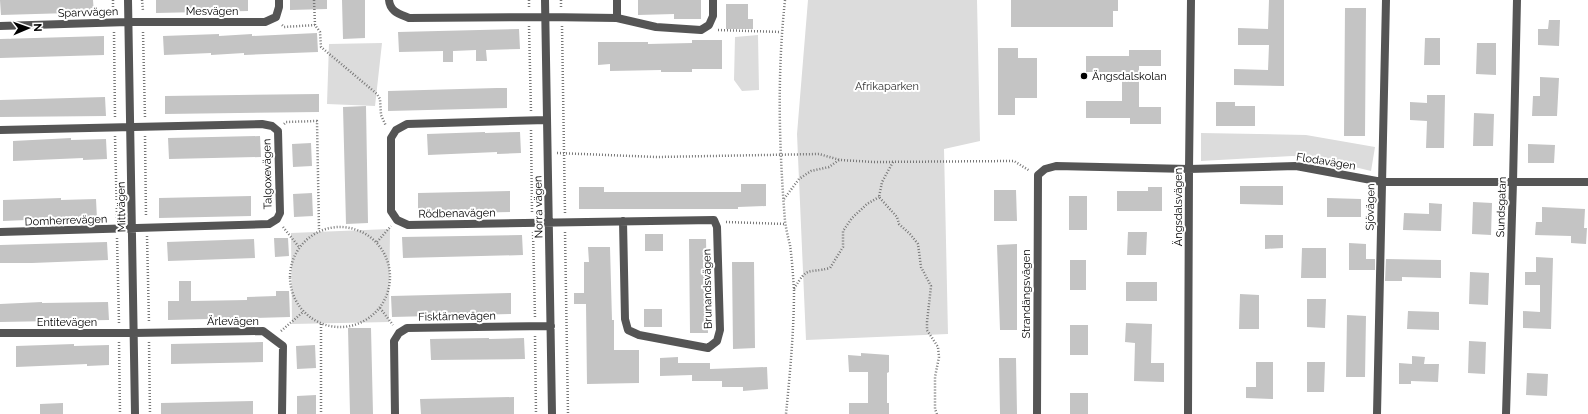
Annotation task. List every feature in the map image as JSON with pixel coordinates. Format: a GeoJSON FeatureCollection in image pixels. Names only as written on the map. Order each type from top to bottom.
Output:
{"type":"FeatureCollection","features":[{"type":"Feature","properties":{"kind":"street","name":"Mittvägen"},"geometry":{"type":"LineString","coordinates":[[128,0],[135,414]]}},
{"type":"Feature","properties":{"kind":"street"},"geometry":{"type":"LineString","coordinates":[[276,17],[279,7],[279,0]]}},
{"type":"Feature","properties":{"kind":"street"},"geometry":{"type":"LineString","coordinates":[[389,0],[389,4],[394,12],[409,18],[617,18],[656,27],[701,30],[709,25],[713,16],[713,0]]}},
{"type":"Feature","properties":{"kind":"street","name":"Norra vägen"},"geometry":{"type":"LineString","coordinates":[[545,0],[552,414]]}},
{"type":"Feature","properties":{"kind":"street"},"geometry":{"type":"LineString","coordinates":[[617,0],[617,18]]}},
{"type":"Feature","properties":{"kind":"street","name":"Ängsdalsvägen"},"geometry":{"type":"LineString","coordinates":[[1188,414],[1191,0]]}},
{"type":"Feature","properties":{"kind":"street","name":"Sjövägen"},"geometry":{"type":"LineString","coordinates":[[1377,414],[1386,0]]}},
{"type":"Feature","properties":{"kind":"street","name":"Sundsgatan"},"geometry":{"type":"LineString","coordinates":[[1506,414],[1513,182],[1516,0]]}},
{"type":"Feature","properties":{"kind":"street","name":"Mesvägen"},"geometry":{"type":"LineString","coordinates":[[128,22],[265,22],[276,17]]}},
{"type":"Feature","properties":{"kind":"street","name":"Sparvvägen"},"geometry":{"type":"LineString","coordinates":[[0,26],[128,22]]}},
{"type":"Feature","properties":{"kind":"street"},"geometry":{"type":"LineString","coordinates":[[397,220],[391,212],[390,138],[396,130],[407,124],[548,120]]}},
{"type":"Feature","properties":{"kind":"street","name":"Talgoxevägen"},"geometry":{"type":"LineString","coordinates":[[130,128],[262,124],[272,126],[278,131],[280,213],[277,219],[269,224],[132,229]]}},
{"type":"Feature","properties":{"kind":"street"},"geometry":{"type":"LineString","coordinates":[[0,130],[130,128]]}},
{"type":"Feature","properties":{"kind":"street","name":"Flodavägen"},"geometry":{"type":"LineString","coordinates":[[1038,175],[1045,169],[1056,166],[1189,169],[1296,166],[1382,182],[1588,182]]}},
{"type":"Feature","properties":{"kind":"street","name":"Strandängsvägen"},"geometry":{"type":"LineString","coordinates":[[1037,414],[1038,175]]}},
{"type":"Feature","properties":{"kind":"street","name":"Rödbenavägen"},"geometry":{"type":"LineString","coordinates":[[397,220],[408,225],[549,222]]}},
{"type":"Feature","properties":{"kind":"street","name":"Brunandsvägen"},"geometry":{"type":"LineString","coordinates":[[623,220],[625,319],[628,330],[639,335],[708,348],[717,341],[720,330],[717,227],[714,220]]}},
{"type":"Feature","properties":{"kind":"street"},"geometry":{"type":"LineString","coordinates":[[549,222],[714,220]]}},
{"type":"Feature","properties":{"kind":"street","name":"Domherrevägen"},"geometry":{"type":"LineString","coordinates":[[0,232],[132,229]]}},
{"type":"Feature","properties":{"kind":"street","name":"Fisktärnevägen"},"geometry":{"type":"LineString","coordinates":[[399,333],[407,328],[551,326]]}},
{"type":"Feature","properties":{"kind":"street","name":"Ärlevägen"},"geometry":{"type":"LineString","coordinates":[[134,333],[263,331],[273,338]]}},
{"type":"Feature","properties":{"kind":"street","name":"Entitevägen"},"geometry":{"type":"LineString","coordinates":[[0,333],[134,333]]}},
{"type":"Feature","properties":{"kind":"street"},"geometry":{"type":"LineString","coordinates":[[395,414],[394,341],[399,333]]}},
{"type":"Feature","properties":{"kind":"street"},"geometry":{"type":"LineString","coordinates":[[273,338],[283,346],[282,414]]}},
{"type":"Feature","properties":{"kind":"path"},"geometry":{"type":"LineString","coordinates":[[113,0],[120,414]]}},
{"type":"Feature","properties":{"kind":"path"},"geometry":{"type":"LineString","coordinates":[[142,0],[150,414]]}},
{"type":"Feature","properties":{"kind":"path"},"geometry":{"type":"LineString","coordinates":[[314,0],[315,25],[320,32],[321,47],[377,94],[380,99],[381,115],[390,138]]}},
{"type":"Feature","properties":{"kind":"path"},"geometry":{"type":"LineString","coordinates":[[529,0],[536,414]]}},
{"type":"Feature","properties":{"kind":"path"},"geometry":{"type":"LineString","coordinates":[[561,0],[568,414]]}},
{"type":"Feature","properties":{"kind":"path"},"geometry":{"type":"LineString","coordinates":[[785,0],[781,32],[778,96],[780,154],[786,224],[790,245],[794,289],[791,364],[786,414]]}},
{"type":"Feature","properties":{"kind":"path"},"geometry":{"type":"LineString","coordinates":[[276,17],[284,27],[315,25]]}},
{"type":"Feature","properties":{"kind":"path"},"geometry":{"type":"LineString","coordinates":[[701,30],[781,32]]}},
{"type":"Feature","properties":{"kind":"path"},"geometry":{"type":"LineString","coordinates":[[278,131],[286,122],[317,121],[319,230]]}},
{"type":"Feature","properties":{"kind":"path"},"geometry":{"type":"LineString","coordinates":[[548,153],[657,157],[818,154],[840,160],[894,162],[1014,161],[1038,175]]}},
{"type":"Feature","properties":{"kind":"path"},"geometry":{"type":"LineString","coordinates":[[784,199],[799,178],[811,171],[829,167],[840,160]]}},
{"type":"Feature","properties":{"kind":"path"},"geometry":{"type":"LineString","coordinates":[[794,289],[802,275],[808,270],[819,271],[830,268],[843,247],[843,231],[852,218],[867,204],[879,197],[882,182],[894,162]]}},
{"type":"Feature","properties":{"kind":"path"},"geometry":{"type":"LineString","coordinates":[[879,197],[897,218],[899,224],[918,244],[921,267],[931,286],[927,322],[928,330],[938,348],[939,358],[935,377],[935,409],[937,414]]}},
{"type":"Feature","properties":{"kind":"path"},"geometry":{"type":"LineString","coordinates":[[277,219],[299,247]]}},
{"type":"Feature","properties":{"kind":"path"},"geometry":{"type":"LineString","coordinates":[[377,242],[397,220]]}},
{"type":"Feature","properties":{"kind":"path"},"geometry":{"type":"LineString","coordinates":[[714,220],[730,223],[786,224]]}},
{"type":"Feature","properties":{"kind":"path"},"geometry":{"type":"LineString","coordinates":[[340,226],[360,230],[377,242],[387,257],[391,274],[388,292],[380,308],[368,319],[353,326],[336,328],[321,324],[311,319],[303,312],[291,292],[290,268],[299,247],[308,237],[319,230],[340,226]]}},
{"type":"Feature","properties":{"kind":"path"},"geometry":{"type":"LineString","coordinates":[[380,308],[399,333]]}},
{"type":"Feature","properties":{"kind":"path"},"geometry":{"type":"LineString","coordinates":[[273,338],[303,312]]}},
{"type":"Feature","properties":{"kind":"path"},"geometry":{"type":"LineString","coordinates":[[321,324],[321,414]]}},
{"type":"Feature","properties":{"kind":"green space","name":"Afrikaparken"},"geometry":{"type":"Polygon","coordinates":[[[808,0],[977,0],[980,141],[944,149],[948,334],[806,340],[797,134],[808,0]]]}},
{"type":"Feature","properties":{"kind":"green space"},"geometry":{"type":"Polygon","coordinates":[[[758,35],[759,90],[742,91],[734,80],[735,37],[758,35]]]}},
{"type":"Feature","properties":{"kind":"green space"},"geometry":{"type":"Polygon","coordinates":[[[382,43],[375,106],[327,104],[329,44],[382,43]]]}},
{"type":"Feature","properties":{"kind":"green space"},"geometry":{"type":"Polygon","coordinates":[[[1201,133],[1306,135],[1375,147],[1371,171],[1314,157],[1292,156],[1201,161],[1201,133]]]}},
{"type":"Feature","properties":{"kind":"green space"},"geometry":{"type":"Polygon","coordinates":[[[390,229],[389,322],[292,324],[291,233],[390,229]]]}},
{"type":"Feature","properties":{"kind":"building"},"geometry":{"type":"Polygon","coordinates":[[[0,0],[93,0],[94,14],[70,13],[1,15],[0,0]]]}},
{"type":"Feature","properties":{"kind":"building"},"geometry":{"type":"Polygon","coordinates":[[[156,0],[248,0],[248,11],[156,13],[156,0]]]}},
{"type":"Feature","properties":{"kind":"building"},"geometry":{"type":"Polygon","coordinates":[[[290,0],[327,0],[327,9],[290,10],[290,0]]]}},
{"type":"Feature","properties":{"kind":"building"},"geometry":{"type":"Polygon","coordinates":[[[342,0],[365,0],[365,38],[343,39],[342,0]]]}},
{"type":"Feature","properties":{"kind":"building"},"geometry":{"type":"Polygon","coordinates":[[[638,0],[701,0],[701,19],[674,19],[674,14],[638,15],[638,0]]]}},
{"type":"Feature","properties":{"kind":"building"},"geometry":{"type":"Polygon","coordinates":[[[1011,0],[1118,0],[1118,11],[1113,11],[1113,27],[1011,27],[1011,0]]]}},
{"type":"Feature","properties":{"kind":"building"},"geometry":{"type":"Polygon","coordinates":[[[1269,0],[1284,0],[1284,86],[1234,85],[1234,69],[1268,70],[1269,45],[1238,45],[1238,28],[1268,29],[1269,0]]]}},
{"type":"Feature","properties":{"kind":"building"},"geometry":{"type":"Polygon","coordinates":[[[726,4],[748,4],[748,19],[753,19],[753,29],[726,29],[726,4]]]}},
{"type":"Feature","properties":{"kind":"building"},"geometry":{"type":"Polygon","coordinates":[[[1345,8],[1366,8],[1365,136],[1344,136],[1345,8]]]}},
{"type":"Feature","properties":{"kind":"building"},"geometry":{"type":"Polygon","coordinates":[[[1549,20],[1560,20],[1559,46],[1538,45],[1538,29],[1548,29],[1549,20]]]}},
{"type":"Feature","properties":{"kind":"building"},"geometry":{"type":"Polygon","coordinates":[[[519,29],[520,49],[486,50],[487,61],[476,61],[476,50],[453,51],[453,62],[443,62],[443,51],[399,52],[398,32],[519,29]]]}},
{"type":"Feature","properties":{"kind":"building"},"geometry":{"type":"Polygon","coordinates":[[[317,33],[318,52],[244,55],[244,53],[211,55],[211,53],[164,55],[163,36],[219,34],[219,36],[252,34],[252,36],[317,33]]]}},
{"type":"Feature","properties":{"kind":"building"},"geometry":{"type":"Polygon","coordinates":[[[104,36],[104,55],[0,58],[0,39],[104,36]]]}},
{"type":"Feature","properties":{"kind":"building"},"geometry":{"type":"Polygon","coordinates":[[[1425,38],[1440,38],[1440,65],[1424,65],[1425,38]]]}},
{"type":"Feature","properties":{"kind":"building"},"geometry":{"type":"Polygon","coordinates":[[[692,40],[722,40],[722,69],[692,69],[692,72],[661,72],[661,70],[610,71],[610,64],[598,65],[598,42],[648,42],[648,44],[692,43],[692,40]]]}},
{"type":"Feature","properties":{"kind":"building"},"geometry":{"type":"Polygon","coordinates":[[[1477,43],[1496,43],[1496,75],[1476,74],[1477,43]]]}},
{"type":"Feature","properties":{"kind":"building"},"geometry":{"type":"Polygon","coordinates":[[[998,48],[1018,48],[1018,58],[1037,58],[1037,98],[1015,98],[1015,115],[998,115],[998,48]]]}},
{"type":"Feature","properties":{"kind":"building"},"geometry":{"type":"Polygon","coordinates":[[[1129,50],[1161,50],[1161,66],[1139,66],[1139,107],[1161,107],[1161,124],[1130,124],[1130,118],[1086,118],[1086,101],[1122,101],[1122,72],[1086,72],[1086,56],[1129,56],[1129,50]]]}},
{"type":"Feature","properties":{"kind":"building"},"geometry":{"type":"Polygon","coordinates":[[[1540,77],[1559,78],[1557,116],[1532,116],[1533,96],[1540,96],[1540,77]]]}},
{"type":"Feature","properties":{"kind":"building"},"geometry":{"type":"Polygon","coordinates":[[[507,88],[507,108],[388,111],[388,91],[507,88]]]}},
{"type":"Feature","properties":{"kind":"building"},"geometry":{"type":"Polygon","coordinates":[[[319,94],[319,112],[165,114],[165,96],[319,94]]]}},
{"type":"Feature","properties":{"kind":"building"},"geometry":{"type":"Polygon","coordinates":[[[1427,95],[1445,95],[1444,148],[1426,148],[1427,121],[1410,120],[1410,102],[1427,103],[1427,95]]]}},
{"type":"Feature","properties":{"kind":"building"},"geometry":{"type":"Polygon","coordinates":[[[105,97],[106,116],[0,117],[0,100],[105,97]]]}},
{"type":"Feature","properties":{"kind":"building"},"geometry":{"type":"Polygon","coordinates":[[[1216,102],[1235,102],[1235,106],[1255,106],[1255,126],[1216,126],[1216,102]]]}},
{"type":"Feature","properties":{"kind":"building"},"geometry":{"type":"Polygon","coordinates":[[[366,106],[368,223],[346,224],[343,107],[366,106]]]}},
{"type":"Feature","properties":{"kind":"building"},"geometry":{"type":"Polygon","coordinates":[[[1474,113],[1494,114],[1493,146],[1473,146],[1474,113]]]}},
{"type":"Feature","properties":{"kind":"building"},"geometry":{"type":"Polygon","coordinates":[[[520,132],[521,153],[497,154],[497,152],[428,155],[427,134],[520,132]]]}},
{"type":"Feature","properties":{"kind":"building"},"geometry":{"type":"Polygon","coordinates":[[[260,136],[261,157],[169,159],[168,138],[260,136]]]}},
{"type":"Feature","properties":{"kind":"building"},"geometry":{"type":"Polygon","coordinates":[[[71,138],[71,140],[106,139],[107,159],[83,160],[83,158],[13,161],[13,141],[71,138]]]}},
{"type":"Feature","properties":{"kind":"building"},"geometry":{"type":"Polygon","coordinates":[[[311,143],[312,166],[293,167],[292,144],[311,143]]]}},
{"type":"Feature","properties":{"kind":"building"},"geometry":{"type":"Polygon","coordinates":[[[1528,144],[1555,145],[1554,163],[1528,163],[1528,144]]]}},
{"type":"Feature","properties":{"kind":"building"},"geometry":{"type":"Polygon","coordinates":[[[741,184],[766,184],[766,206],[738,207],[738,209],[579,209],[579,187],[604,187],[604,192],[741,192],[741,184]]]}},
{"type":"Feature","properties":{"kind":"building"},"geometry":{"type":"Polygon","coordinates":[[[1240,186],[1283,186],[1283,205],[1240,204],[1240,186]]]}},
{"type":"Feature","properties":{"kind":"building"},"geometry":{"type":"Polygon","coordinates":[[[1148,187],[1162,187],[1162,211],[1117,211],[1117,191],[1148,191],[1148,187]]]}},
{"type":"Feature","properties":{"kind":"building"},"geometry":{"type":"Polygon","coordinates":[[[994,190],[1016,190],[1017,221],[994,221],[994,190]]]}},
{"type":"Feature","properties":{"kind":"building"},"geometry":{"type":"Polygon","coordinates":[[[510,191],[510,212],[418,214],[418,193],[510,191]]]}},
{"type":"Feature","properties":{"kind":"building"},"geometry":{"type":"Polygon","coordinates":[[[312,193],[313,216],[294,217],[293,194],[312,193]]]}},
{"type":"Feature","properties":{"kind":"building"},"geometry":{"type":"Polygon","coordinates":[[[251,196],[251,216],[159,218],[159,198],[251,196]]]}},
{"type":"Feature","properties":{"kind":"building"},"geometry":{"type":"Polygon","coordinates":[[[1069,196],[1087,196],[1087,230],[1069,230],[1069,196]]]}},
{"type":"Feature","properties":{"kind":"building"},"geometry":{"type":"Polygon","coordinates":[[[61,198],[61,200],[96,199],[97,219],[74,220],[74,218],[3,221],[3,200],[61,198]]]}},
{"type":"Feature","properties":{"kind":"building"},"geometry":{"type":"Polygon","coordinates":[[[1327,198],[1361,199],[1361,217],[1327,217],[1327,198]]]}},
{"type":"Feature","properties":{"kind":"building"},"geometry":{"type":"Polygon","coordinates":[[[1473,202],[1492,203],[1491,235],[1472,234],[1473,202]]]}},
{"type":"Feature","properties":{"kind":"building"},"geometry":{"type":"Polygon","coordinates":[[[1429,203],[1442,204],[1441,231],[1403,230],[1404,213],[1429,214],[1429,203]]]}},
{"type":"Feature","properties":{"kind":"building"},"geometry":{"type":"Polygon","coordinates":[[[1542,207],[1585,209],[1584,228],[1587,228],[1586,244],[1571,243],[1571,236],[1535,235],[1536,222],[1542,222],[1542,207]]]}},
{"type":"Feature","properties":{"kind":"building"},"geometry":{"type":"Polygon","coordinates":[[[1128,232],[1147,232],[1146,255],[1127,255],[1128,232]]]}},
{"type":"Feature","properties":{"kind":"building"},"geometry":{"type":"Polygon","coordinates":[[[645,234],[663,234],[663,251],[645,251],[645,234]]]}},
{"type":"Feature","properties":{"kind":"building"},"geometry":{"type":"Polygon","coordinates":[[[522,235],[523,255],[403,258],[402,237],[522,235]]]}},
{"type":"Feature","properties":{"kind":"building"},"geometry":{"type":"Polygon","coordinates":[[[1265,235],[1283,235],[1283,248],[1265,249],[1265,235]]]}},
{"type":"Feature","properties":{"kind":"building"},"geometry":{"type":"Polygon","coordinates":[[[274,238],[288,238],[289,256],[275,257],[274,238]]]}},
{"type":"Feature","properties":{"kind":"building"},"geometry":{"type":"Polygon","coordinates":[[[254,239],[255,258],[168,261],[167,242],[254,239]]]}},
{"type":"Feature","properties":{"kind":"building"},"geometry":{"type":"Polygon","coordinates":[[[689,239],[706,239],[708,333],[690,333],[689,239]]]}},
{"type":"Feature","properties":{"kind":"building"},"geometry":{"type":"Polygon","coordinates":[[[107,242],[108,260],[0,263],[0,245],[107,242]]]}},
{"type":"Feature","properties":{"kind":"building"},"geometry":{"type":"Polygon","coordinates":[[[1349,243],[1366,244],[1366,259],[1375,259],[1375,270],[1349,270],[1349,243]]]}},
{"type":"Feature","properties":{"kind":"building"},"geometry":{"type":"Polygon","coordinates":[[[1017,244],[1017,330],[1000,330],[997,245],[1017,244]]]}},
{"type":"Feature","properties":{"kind":"building"},"geometry":{"type":"Polygon","coordinates":[[[588,247],[610,247],[614,350],[639,350],[639,383],[587,384],[586,304],[574,304],[574,293],[584,293],[584,262],[589,262],[588,247]]]}},
{"type":"Feature","properties":{"kind":"building"},"geometry":{"type":"Polygon","coordinates":[[[1302,248],[1326,248],[1326,278],[1301,278],[1302,248]]]}},
{"type":"Feature","properties":{"kind":"building"},"geometry":{"type":"Polygon","coordinates":[[[1536,257],[1553,258],[1551,329],[1523,328],[1523,311],[1540,312],[1540,285],[1525,285],[1525,272],[1536,272],[1536,257]]]}},
{"type":"Feature","properties":{"kind":"building"},"geometry":{"type":"Polygon","coordinates":[[[1386,259],[1441,260],[1441,278],[1402,277],[1402,281],[1385,281],[1386,259]]]}},
{"type":"Feature","properties":{"kind":"building"},"geometry":{"type":"Polygon","coordinates":[[[1070,260],[1086,260],[1086,290],[1070,290],[1070,260]]]}},
{"type":"Feature","properties":{"kind":"building"},"geometry":{"type":"Polygon","coordinates":[[[732,262],[754,262],[755,348],[733,349],[732,262]]]}},
{"type":"Feature","properties":{"kind":"building"},"geometry":{"type":"Polygon","coordinates":[[[1470,272],[1489,273],[1488,305],[1469,304],[1470,272]]]}},
{"type":"Feature","properties":{"kind":"building"},"geometry":{"type":"Polygon","coordinates":[[[179,281],[191,281],[191,301],[247,300],[247,297],[276,296],[276,291],[289,291],[290,317],[168,320],[168,301],[179,301],[179,281]]]}},
{"type":"Feature","properties":{"kind":"building"},"geometry":{"type":"Polygon","coordinates":[[[1126,282],[1157,282],[1157,301],[1126,301],[1126,282]]]}},
{"type":"Feature","properties":{"kind":"building"},"geometry":{"type":"Polygon","coordinates":[[[511,293],[511,314],[392,317],[391,296],[511,293]]]}},
{"type":"Feature","properties":{"kind":"building"},"geometry":{"type":"Polygon","coordinates":[[[1240,294],[1259,295],[1259,329],[1239,329],[1240,294]]]}},
{"type":"Feature","properties":{"kind":"building"},"geometry":{"type":"Polygon","coordinates":[[[1307,299],[1326,299],[1325,328],[1307,327],[1307,299]]]}},
{"type":"Feature","properties":{"kind":"building"},"geometry":{"type":"Polygon","coordinates":[[[42,302],[108,302],[109,320],[0,322],[0,304],[42,302]]]}},
{"type":"Feature","properties":{"kind":"building"},"geometry":{"type":"Polygon","coordinates":[[[644,309],[662,309],[662,327],[644,327],[644,309]]]}},
{"type":"Feature","properties":{"kind":"building"},"geometry":{"type":"Polygon","coordinates":[[[1408,311],[1439,312],[1439,330],[1407,329],[1408,311]]]}},
{"type":"Feature","properties":{"kind":"building"},"geometry":{"type":"Polygon","coordinates":[[[1347,315],[1366,316],[1365,377],[1346,377],[1347,315]]]}},
{"type":"Feature","properties":{"kind":"building"},"geometry":{"type":"Polygon","coordinates":[[[1126,323],[1152,324],[1151,363],[1164,363],[1164,382],[1134,381],[1135,343],[1125,342],[1126,323]]]}},
{"type":"Feature","properties":{"kind":"building"},"geometry":{"type":"Polygon","coordinates":[[[1070,325],[1088,325],[1088,355],[1070,355],[1070,325]]]}},
{"type":"Feature","properties":{"kind":"building"},"geometry":{"type":"Polygon","coordinates":[[[348,328],[371,328],[373,414],[350,414],[348,328]]]}},
{"type":"Feature","properties":{"kind":"building"},"geometry":{"type":"Polygon","coordinates":[[[524,338],[525,359],[431,360],[430,339],[524,338]]]}},
{"type":"Feature","properties":{"kind":"building"},"geometry":{"type":"Polygon","coordinates":[[[1469,341],[1486,342],[1485,374],[1468,373],[1469,341]]]}},
{"type":"Feature","properties":{"kind":"building"},"geometry":{"type":"Polygon","coordinates":[[[263,342],[263,362],[171,364],[171,344],[263,342]]]}},
{"type":"Feature","properties":{"kind":"building"},"geometry":{"type":"Polygon","coordinates":[[[74,344],[74,346],[109,345],[109,365],[87,366],[87,364],[16,367],[16,346],[74,344]]]}},
{"type":"Feature","properties":{"kind":"building"},"geometry":{"type":"Polygon","coordinates":[[[315,345],[316,368],[297,369],[296,346],[315,345]]]}},
{"type":"Feature","properties":{"kind":"building"},"geometry":{"type":"Polygon","coordinates":[[[861,353],[889,355],[889,372],[887,373],[887,403],[889,403],[889,414],[849,414],[849,403],[868,403],[868,372],[849,372],[848,355],[861,356],[861,353]]]}},
{"type":"Feature","properties":{"kind":"building"},"geometry":{"type":"Polygon","coordinates":[[[1412,356],[1425,357],[1424,364],[1439,364],[1438,382],[1411,381],[1411,384],[1399,384],[1399,363],[1412,364],[1412,356]]]}},
{"type":"Feature","properties":{"kind":"building"},"geometry":{"type":"Polygon","coordinates":[[[678,357],[678,363],[710,363],[710,369],[767,367],[768,389],[743,391],[743,387],[722,387],[722,381],[692,381],[692,375],[660,376],[660,358],[678,357]]]}},
{"type":"Feature","properties":{"kind":"building"},"geometry":{"type":"Polygon","coordinates":[[[999,358],[1016,358],[1017,414],[1000,414],[999,358]]]}},
{"type":"Feature","properties":{"kind":"building"},"geometry":{"type":"Polygon","coordinates":[[[1256,362],[1273,362],[1273,399],[1246,398],[1246,387],[1256,387],[1256,362]]]}},
{"type":"Feature","properties":{"kind":"building"},"geometry":{"type":"Polygon","coordinates":[[[1307,362],[1325,362],[1324,392],[1307,392],[1307,362]]]}},
{"type":"Feature","properties":{"kind":"building"},"geometry":{"type":"Polygon","coordinates":[[[1527,373],[1548,374],[1547,396],[1526,395],[1527,373]]]}},
{"type":"Feature","properties":{"kind":"building"},"geometry":{"type":"Polygon","coordinates":[[[1070,393],[1088,393],[1088,414],[1070,414],[1070,393]]]}},
{"type":"Feature","properties":{"kind":"building"},"geometry":{"type":"Polygon","coordinates":[[[316,395],[316,414],[297,414],[297,396],[316,395]]]}},
{"type":"Feature","properties":{"kind":"building"},"geometry":{"type":"Polygon","coordinates":[[[514,397],[514,414],[421,414],[420,399],[514,397]]]}},
{"type":"Feature","properties":{"kind":"building"},"geometry":{"type":"Polygon","coordinates":[[[253,401],[253,414],[161,414],[161,403],[253,401]]]}},
{"type":"Feature","properties":{"kind":"building"},"geometry":{"type":"Polygon","coordinates":[[[63,403],[63,414],[40,414],[40,404],[63,403]]]}},
{"type":"Feature","properties":{"kind":"place","name":"Ängsdalskolan"},"geometry":{"type":"Point","coordinates":[1084,76]}}]}
